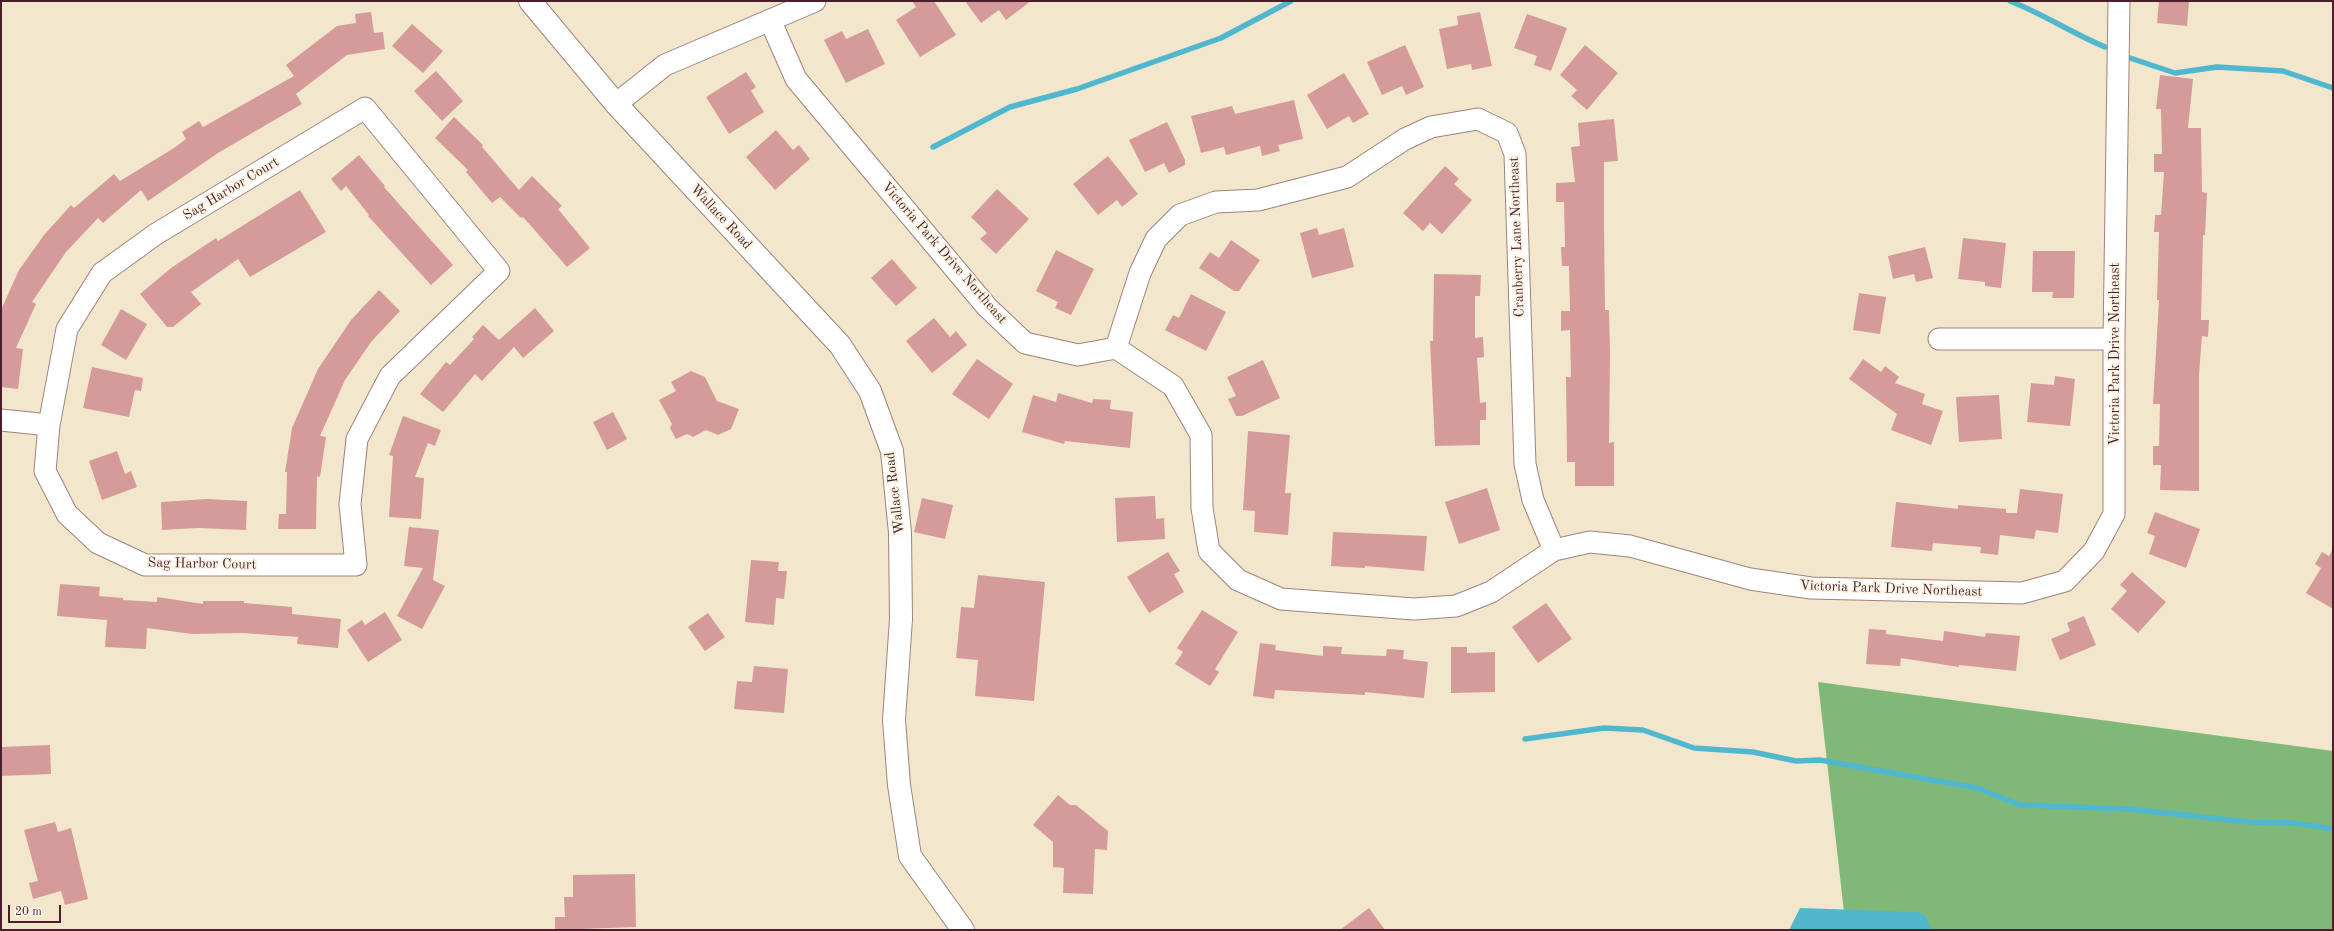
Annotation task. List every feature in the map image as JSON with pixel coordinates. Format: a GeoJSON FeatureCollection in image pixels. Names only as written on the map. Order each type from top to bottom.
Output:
{"type":"FeatureCollection","features":[{"type":"Feature","properties":{"kind":"street","name":"Wallace Road"},"geometry":{"type":"LineString","coordinates":[[530,1],[616,104],[840,345],[870,391],[892,451],[900,533],[901,619],[894,720],[898,785],[910,856],[963,930]]}},
{"type":"Feature","properties":{"kind":"street"},"geometry":{"type":"LineString","coordinates":[[616,104],[665,65],[815,1]]}},
{"type":"Feature","properties":{"kind":"street","name":"Victoria Park Drive Northeast"},"geometry":{"type":"LineString","coordinates":[[770,20],[796,79],[992,312],[1025,343],[1078,355],[1116,348],[1173,386],[1201,434],[1202,508],[1209,551],[1238,580],[1281,599],[1414,609],[1456,606],[1491,592],[1554,550],[1590,542],[1630,546],[1750,580],[1811,588],[2022,592],[2065,581],[2094,550],[2114,514],[2114,339],[2119,1]]}},
{"type":"Feature","properties":{"kind":"street","name":"Sag Harbor Court"},"geometry":{"type":"LineString","coordinates":[[365,108],[499,271],[390,376],[357,439],[350,504],[356,566],[146,565],[139,562],[98,543],[67,514],[45,471],[49,425],[67,329],[102,273],[156,234],[365,108]]}},
{"type":"Feature","properties":{"kind":"street","name":"Cranberry Lane Northeast"},"geometry":{"type":"LineString","coordinates":[[1116,348],[1140,273],[1156,239],[1180,214],[1216,202],[1258,200],[1347,177],[1405,139],[1431,127],[1478,119],[1507,133],[1515,154],[1525,464],[1533,500],[1554,550]]}},
{"type":"Feature","properties":{"kind":"street"},"geometry":{"type":"LineString","coordinates":[[1939,339],[2114,339]]}},
{"type":"Feature","properties":{"kind":"street"},"geometry":{"type":"LineString","coordinates":[[1,420],[49,425]]}},
{"type":"Feature","properties":{"kind":"green space"},"geometry":{"type":"Polygon","coordinates":[[[1818,682],[2333,751],[2333,930],[1846,930],[1818,682]]]}},
{"type":"Feature","properties":{"kind":"water"},"geometry":{"type":"Polygon","coordinates":[[[1800,908],[1917,912],[1925,915],[1931,930],[1789,930],[1800,908]]]}},
{"type":"Feature","properties":{"kind":"building"},"geometry":{"type":"Polygon","coordinates":[[[912,1],[934,1],[956,35],[920,57],[896,20],[916,7],[912,1]]]}},
{"type":"Feature","properties":{"kind":"building"},"geometry":{"type":"Polygon","coordinates":[[[965,1],[1031,1],[1006,20],[999,10],[981,23],[965,1]]]}},
{"type":"Feature","properties":{"kind":"building"},"geometry":{"type":"Polygon","coordinates":[[[2159,1],[2189,1],[2187,26],[2157,23],[2159,1]]]}},
{"type":"Feature","properties":{"kind":"building"},"geometry":{"type":"Polygon","coordinates":[[[371,12],[374,33],[383,32],[385,49],[347,55],[296,94],[302,104],[218,153],[148,201],[141,190],[103,223],[98,218],[66,252],[32,302],[36,304],[16,348],[23,349],[18,389],[1,387],[1,310],[19,270],[44,235],[71,205],[74,208],[114,174],[120,181],[174,148],[186,139],[182,132],[199,121],[203,127],[294,76],[286,65],[337,26],[356,23],[355,14],[371,12]]]}},
{"type":"Feature","properties":{"kind":"building"},"geometry":{"type":"Polygon","coordinates":[[[1480,12],[1492,66],[1472,70],[1471,64],[1447,69],[1439,29],[1458,25],[1457,16],[1480,12]]]}},
{"type":"Feature","properties":{"kind":"building"},"geometry":{"type":"Polygon","coordinates":[[[1527,14],[1567,28],[1551,71],[1534,65],[1537,56],[1514,48],[1527,14]]]}},
{"type":"Feature","properties":{"kind":"building"},"geometry":{"type":"Polygon","coordinates":[[[412,24],[443,51],[423,73],[392,46],[412,24]]]}},
{"type":"Feature","properties":{"kind":"building"},"geometry":{"type":"Polygon","coordinates":[[[868,29],[885,64],[846,83],[824,40],[842,31],[846,39],[868,29]]]}},
{"type":"Feature","properties":{"kind":"building"},"geometry":{"type":"Polygon","coordinates":[[[1405,45],[1424,87],[1406,95],[1402,86],[1382,95],[1367,62],[1405,45]]]}},
{"type":"Feature","properties":{"kind":"building"},"geometry":{"type":"Polygon","coordinates":[[[1585,45],[1618,73],[1587,110],[1571,96],[1577,90],[1560,75],[1585,45]]]}},
{"type":"Feature","properties":{"kind":"building"},"geometry":{"type":"Polygon","coordinates":[[[436,71],[463,101],[442,121],[414,91],[436,71]]]}},
{"type":"Feature","properties":{"kind":"building"},"geometry":{"type":"Polygon","coordinates":[[[746,72],[756,87],[751,91],[764,112],[729,134],[706,97],[746,72]]]}},
{"type":"Feature","properties":{"kind":"building"},"geometry":{"type":"Polygon","coordinates":[[[1344,73],[1369,114],[1353,123],[1349,116],[1327,129],[1307,95],[1344,73]]]}},
{"type":"Feature","properties":{"kind":"building"},"geometry":{"type":"Polygon","coordinates":[[[2160,75],[2193,79],[2188,128],[2201,128],[2202,192],[2207,193],[2205,235],[2203,235],[2201,320],[2209,320],[2208,337],[2202,336],[2199,374],[2199,491],[2160,490],[2161,465],[2153,465],[2153,446],[2159,446],[2160,404],[2153,404],[2159,300],[2157,300],[2159,232],[2154,232],[2155,215],[2161,215],[2164,172],[2154,172],[2154,154],[2162,154],[2161,109],[2156,109],[2160,75]]]}},
{"type":"Feature","properties":{"kind":"building"},"geometry":{"type":"Polygon","coordinates":[[[1294,100],[1303,139],[1278,145],[1280,151],[1262,156],[1260,146],[1226,155],[1224,147],[1201,153],[1191,116],[1232,106],[1235,114],[1294,100]]]}},
{"type":"Feature","properties":{"kind":"building"},"geometry":{"type":"Polygon","coordinates":[[[454,117],[483,145],[482,147],[519,190],[532,176],[562,206],[558,209],[590,248],[567,267],[523,217],[521,218],[500,197],[492,203],[466,172],[468,170],[435,138],[454,117]]]}},
{"type":"Feature","properties":{"kind":"building"},"geometry":{"type":"Polygon","coordinates":[[[1614,119],[1618,161],[1604,162],[1604,225],[1605,310],[1609,310],[1610,353],[1609,443],[1614,442],[1614,486],[1575,486],[1575,462],[1567,462],[1566,377],[1571,377],[1570,330],[1561,331],[1561,311],[1570,311],[1569,266],[1562,266],[1561,247],[1565,247],[1564,202],[1556,202],[1556,183],[1575,182],[1571,147],[1580,146],[1578,123],[1614,119]]]}},
{"type":"Feature","properties":{"kind":"building"},"geometry":{"type":"Polygon","coordinates":[[[1167,122],[1185,160],[1185,165],[1169,173],[1164,163],[1145,172],[1129,140],[1167,122]]]}},
{"type":"Feature","properties":{"kind":"building"},"geometry":{"type":"Polygon","coordinates":[[[776,130],[793,150],[799,145],[810,159],[775,190],[746,157],[776,130]]]}},
{"type":"Feature","properties":{"kind":"building"},"geometry":{"type":"Polygon","coordinates":[[[359,155],[385,186],[384,187],[453,265],[431,285],[368,216],[369,215],[346,186],[341,191],[331,179],[359,155]]]}},
{"type":"Feature","properties":{"kind":"building"},"geometry":{"type":"Polygon","coordinates":[[[1108,156],[1138,194],[1122,207],[1117,200],[1098,215],[1073,184],[1108,156]]]}},
{"type":"Feature","properties":{"kind":"building"},"geometry":{"type":"Polygon","coordinates":[[[1445,166],[1459,179],[1454,184],[1472,200],[1442,234],[1430,223],[1423,231],[1403,213],[1445,166]]]}},
{"type":"Feature","properties":{"kind":"building"},"geometry":{"type":"Polygon","coordinates":[[[997,189],[1029,219],[996,254],[980,239],[987,233],[971,217],[997,189]]]}},
{"type":"Feature","properties":{"kind":"building"},"geometry":{"type":"Polygon","coordinates":[[[300,190],[326,232],[250,277],[238,259],[191,292],[201,304],[173,327],[167,327],[140,294],[171,268],[216,238],[218,241],[300,190]]]}},
{"type":"Feature","properties":{"kind":"building"},"geometry":{"type":"Polygon","coordinates":[[[1317,228],[1319,235],[1344,228],[1354,267],[1312,278],[1300,233],[1317,228]]]}},
{"type":"Feature","properties":{"kind":"building"},"geometry":{"type":"Polygon","coordinates":[[[1963,238],[2006,243],[2001,288],[1985,286],[1985,282],[1958,279],[1963,238]]]}},
{"type":"Feature","properties":{"kind":"building"},"geometry":{"type":"Polygon","coordinates":[[[1231,240],[1260,260],[1239,291],[1234,291],[1199,268],[1210,252],[1219,258],[1231,240]]]}},
{"type":"Feature","properties":{"kind":"building"},"geometry":{"type":"Polygon","coordinates":[[[1925,247],[1933,278],[1916,282],[1914,274],[1893,279],[1888,256],[1925,247]]]}},
{"type":"Feature","properties":{"kind":"building"},"geometry":{"type":"Polygon","coordinates":[[[1056,250],[1094,269],[1071,315],[1055,308],[1058,302],[1036,291],[1056,250]]]}},
{"type":"Feature","properties":{"kind":"building"},"geometry":{"type":"Polygon","coordinates":[[[2033,251],[2075,251],[2074,298],[2052,298],[2053,292],[2032,292],[2033,251]]]}},
{"type":"Feature","properties":{"kind":"building"},"geometry":{"type":"Polygon","coordinates":[[[892,259],[917,288],[896,306],[871,278],[892,259]]]}},
{"type":"Feature","properties":{"kind":"building"},"geometry":{"type":"Polygon","coordinates":[[[1434,274],[1481,275],[1480,296],[1475,296],[1475,338],[1483,337],[1484,357],[1477,358],[1480,403],[1486,402],[1486,420],[1480,420],[1480,445],[1435,446],[1430,341],[1433,341],[1434,274]]]}},
{"type":"Feature","properties":{"kind":"building"},"geometry":{"type":"Polygon","coordinates":[[[379,290],[400,311],[371,342],[345,380],[320,436],[326,437],[320,477],[317,476],[316,529],[278,529],[279,514],[286,514],[287,472],[285,472],[292,428],[318,369],[351,320],[379,290]]]}},
{"type":"Feature","properties":{"kind":"building"},"geometry":{"type":"Polygon","coordinates":[[[1859,293],[1886,297],[1880,334],[1853,330],[1859,293]]]}},
{"type":"Feature","properties":{"kind":"building"},"geometry":{"type":"Polygon","coordinates":[[[1191,294],[1226,312],[1206,351],[1165,330],[1173,315],[1179,318],[1191,294]]]}},
{"type":"Feature","properties":{"kind":"building"},"geometry":{"type":"Polygon","coordinates":[[[535,308],[554,331],[523,358],[514,347],[482,381],[475,374],[443,412],[420,394],[446,362],[450,365],[474,339],[472,337],[483,325],[499,340],[535,308]]]}},
{"type":"Feature","properties":{"kind":"building"},"geometry":{"type":"Polygon","coordinates":[[[121,309],[147,324],[126,360],[101,345],[121,309]]]}},
{"type":"Feature","properties":{"kind":"building"},"geometry":{"type":"Polygon","coordinates":[[[934,318],[950,337],[956,331],[967,345],[932,373],[906,341],[934,318]]]}},
{"type":"Feature","properties":{"kind":"building"},"geometry":{"type":"Polygon","coordinates":[[[977,359],[1013,384],[989,419],[952,394],[977,359]]]}},
{"type":"Feature","properties":{"kind":"building"},"geometry":{"type":"Polygon","coordinates":[[[1863,359],[1881,372],[1885,366],[1899,377],[1895,383],[1925,394],[1922,404],[1943,411],[1931,445],[1891,430],[1897,414],[1849,379],[1863,359]]]}},
{"type":"Feature","properties":{"kind":"building"},"geometry":{"type":"Polygon","coordinates":[[[1263,360],[1280,398],[1242,416],[1236,416],[1228,399],[1236,396],[1227,377],[1263,360]]]}},
{"type":"Feature","properties":{"kind":"building"},"geometry":{"type":"Polygon","coordinates":[[[92,367],[143,378],[141,391],[135,390],[129,417],[83,408],[92,367]]]}},
{"type":"Feature","properties":{"kind":"building"},"geometry":{"type":"Polygon","coordinates":[[[691,371],[705,377],[717,401],[739,409],[731,429],[718,435],[706,430],[693,437],[687,434],[676,439],[670,428],[672,424],[659,400],[676,391],[671,382],[691,371]]]}},
{"type":"Feature","properties":{"kind":"building"},"geometry":{"type":"Polygon","coordinates":[[[2055,376],[2075,379],[2070,426],[2027,422],[2031,383],[2054,385],[2055,376]]]}},
{"type":"Feature","properties":{"kind":"building"},"geometry":{"type":"Polygon","coordinates":[[[1058,393],[1092,403],[1093,399],[1111,400],[1110,409],[1133,412],[1130,448],[1065,441],[1064,444],[1022,432],[1033,395],[1056,402],[1058,393]]]}},
{"type":"Feature","properties":{"kind":"building"},"geometry":{"type":"Polygon","coordinates":[[[1999,395],[2002,439],[1959,442],[1956,397],[1999,395]]]}},
{"type":"Feature","properties":{"kind":"building"},"geometry":{"type":"Polygon","coordinates":[[[613,412],[627,439],[607,450],[593,422],[613,412]]]}},
{"type":"Feature","properties":{"kind":"building"},"geometry":{"type":"Polygon","coordinates":[[[403,416],[441,430],[435,446],[428,443],[415,477],[424,478],[421,519],[389,517],[393,456],[389,455],[403,416]]]}},
{"type":"Feature","properties":{"kind":"building"},"geometry":{"type":"Polygon","coordinates":[[[1248,431],[1290,435],[1285,493],[1291,493],[1288,535],[1254,532],[1255,511],[1243,510],[1248,431]]]}},
{"type":"Feature","properties":{"kind":"building"},"geometry":{"type":"Polygon","coordinates":[[[117,451],[125,474],[131,471],[137,487],[102,500],[89,461],[117,451]]]}},
{"type":"Feature","properties":{"kind":"building"},"geometry":{"type":"Polygon","coordinates":[[[1487,488],[1500,530],[1459,544],[1445,502],[1487,488]]]}},
{"type":"Feature","properties":{"kind":"building"},"geometry":{"type":"Polygon","coordinates":[[[2020,489],[2063,494],[2058,533],[2036,530],[2034,539],[2000,535],[1998,555],[1980,553],[1981,547],[1933,543],[1932,551],[1891,547],[1896,502],[1958,509],[1958,505],[2006,509],[2006,513],[2017,513],[2020,489]]]}},
{"type":"Feature","properties":{"kind":"building"},"geometry":{"type":"Polygon","coordinates":[[[1155,496],[1156,519],[1164,518],[1165,539],[1117,542],[1115,498],[1155,496]]]}},
{"type":"Feature","properties":{"kind":"building"},"geometry":{"type":"Polygon","coordinates":[[[922,498],[953,505],[945,539],[914,532],[922,498]]]}},
{"type":"Feature","properties":{"kind":"building"},"geometry":{"type":"Polygon","coordinates":[[[207,499],[247,501],[246,530],[198,528],[162,530],[161,502],[207,499]]]}},
{"type":"Feature","properties":{"kind":"building"},"geometry":{"type":"Polygon","coordinates":[[[2155,512],[2200,529],[2186,568],[2149,554],[2155,536],[2147,533],[2155,512]]]}},
{"type":"Feature","properties":{"kind":"building"},"geometry":{"type":"Polygon","coordinates":[[[409,527],[439,530],[433,580],[445,586],[422,629],[397,616],[423,568],[404,566],[409,527]]]}},
{"type":"Feature","properties":{"kind":"building"},"geometry":{"type":"Polygon","coordinates":[[[1333,532],[1427,536],[1424,571],[1365,566],[1365,568],[1331,566],[1333,532]]]}},
{"type":"Feature","properties":{"kind":"building"},"geometry":{"type":"Polygon","coordinates":[[[2333,548],[2333,609],[2306,593],[2321,568],[2315,564],[2322,552],[2329,556],[2333,548]]]}},
{"type":"Feature","properties":{"kind":"building"},"geometry":{"type":"Polygon","coordinates":[[[1168,552],[1180,571],[1174,574],[1184,592],[1149,613],[1127,577],[1168,552]]]}},
{"type":"Feature","properties":{"kind":"building"},"geometry":{"type":"Polygon","coordinates":[[[751,560],[779,562],[778,571],[787,571],[784,599],[776,598],[774,625],[745,622],[751,560]]]}},
{"type":"Feature","properties":{"kind":"building"},"geometry":{"type":"Polygon","coordinates":[[[2132,572],[2166,602],[2138,633],[2111,609],[2127,591],[2120,585],[2132,572]]]}},
{"type":"Feature","properties":{"kind":"building"},"geometry":{"type":"Polygon","coordinates":[[[978,575],[1045,582],[1034,701],[975,696],[978,660],[956,658],[961,607],[974,608],[978,575]]]}},
{"type":"Feature","properties":{"kind":"building"},"geometry":{"type":"Polygon","coordinates":[[[60,584],[100,587],[99,596],[123,598],[123,600],[157,602],[157,597],[203,604],[203,601],[244,601],[244,603],[292,607],[292,614],[341,619],[338,648],[297,644],[298,637],[243,633],[192,634],[147,628],[146,649],[105,647],[107,620],[57,616],[60,584]]]}},
{"type":"Feature","properties":{"kind":"building"},"geometry":{"type":"Polygon","coordinates":[[[1546,603],[1572,639],[1538,663],[1512,627],[1546,603]]]}},
{"type":"Feature","properties":{"kind":"building"},"geometry":{"type":"Polygon","coordinates":[[[1202,610],[1238,632],[1215,669],[1219,672],[1210,686],[1175,664],[1183,652],[1177,648],[1202,610]]]}},
{"type":"Feature","properties":{"kind":"building"},"geometry":{"type":"Polygon","coordinates":[[[385,612],[402,640],[368,662],[347,630],[362,620],[365,625],[385,612]]]}},
{"type":"Feature","properties":{"kind":"building"},"geometry":{"type":"Polygon","coordinates":[[[708,613],[725,637],[705,651],[688,627],[708,613]]]}},
{"type":"Feature","properties":{"kind":"building"},"geometry":{"type":"Polygon","coordinates":[[[2084,616],[2096,645],[2060,660],[2051,639],[2070,631],[2067,623],[2084,616]]]}},
{"type":"Feature","properties":{"kind":"building"},"geometry":{"type":"Polygon","coordinates":[[[1869,629],[1886,630],[1886,634],[1943,641],[1944,631],[1985,637],[1986,633],[2020,636],[2016,671],[1959,665],[1959,667],[1901,658],[1900,666],[1866,664],[1869,629]]]}},
{"type":"Feature","properties":{"kind":"building"},"geometry":{"type":"Polygon","coordinates":[[[1260,643],[1276,645],[1275,650],[1323,656],[1323,646],[1342,647],[1341,654],[1386,656],[1387,649],[1404,650],[1403,659],[1428,662],[1424,698],[1365,692],[1365,695],[1275,690],[1274,699],[1253,696],[1260,643]]]}},
{"type":"Feature","properties":{"kind":"building"},"geometry":{"type":"Polygon","coordinates":[[[1451,647],[1467,647],[1467,653],[1495,652],[1495,692],[1451,693],[1451,647]]]}},
{"type":"Feature","properties":{"kind":"building"},"geometry":{"type":"Polygon","coordinates":[[[754,666],[788,669],[784,713],[734,709],[737,681],[752,682],[754,666]]]}},
{"type":"Feature","properties":{"kind":"building"},"geometry":{"type":"Polygon","coordinates":[[[50,745],[51,774],[1,776],[1,747],[50,745]]]}},
{"type":"Feature","properties":{"kind":"building"},"geometry":{"type":"Polygon","coordinates":[[[1058,795],[1070,805],[1076,805],[1108,831],[1107,850],[1095,849],[1093,894],[1063,893],[1064,868],[1053,867],[1053,842],[1033,825],[1058,795]]]}},
{"type":"Feature","properties":{"kind":"building"},"geometry":{"type":"Polygon","coordinates":[[[55,822],[58,832],[71,828],[88,899],[65,905],[61,891],[33,899],[29,883],[38,881],[24,830],[55,822]]]}},
{"type":"Feature","properties":{"kind":"building"},"geometry":{"type":"Polygon","coordinates":[[[635,874],[636,927],[555,930],[555,917],[565,917],[564,897],[573,897],[573,875],[635,874]]]}},
{"type":"Feature","properties":{"kind":"building"},"geometry":{"type":"Polygon","coordinates":[[[1369,908],[1385,930],[1340,930],[1369,908]]]}},
{"type":"Feature","properties":{"kind":"waterway"},"geometry":{"type":"LineString","coordinates":[[933,147],[1010,107],[1077,89],[1221,38],[1291,1]]}},
{"type":"Feature","properties":{"kind":"waterway"},"geometry":{"type":"LineString","coordinates":[[2010,1],[2105,47]]}},
{"type":"Feature","properties":{"kind":"waterway"},"geometry":{"type":"LineString","coordinates":[[2130,58],[2175,73],[2217,67],[2283,71],[2333,88]]}},
{"type":"Feature","properties":{"kind":"waterway"},"geometry":{"type":"LineString","coordinates":[[1525,739],[1604,728],[1643,730],[1694,748],[1753,752],[1796,761],[1820,760],[1977,788],[2020,805],[2129,809],[2249,822],[2296,823],[2333,829]]}}]}
